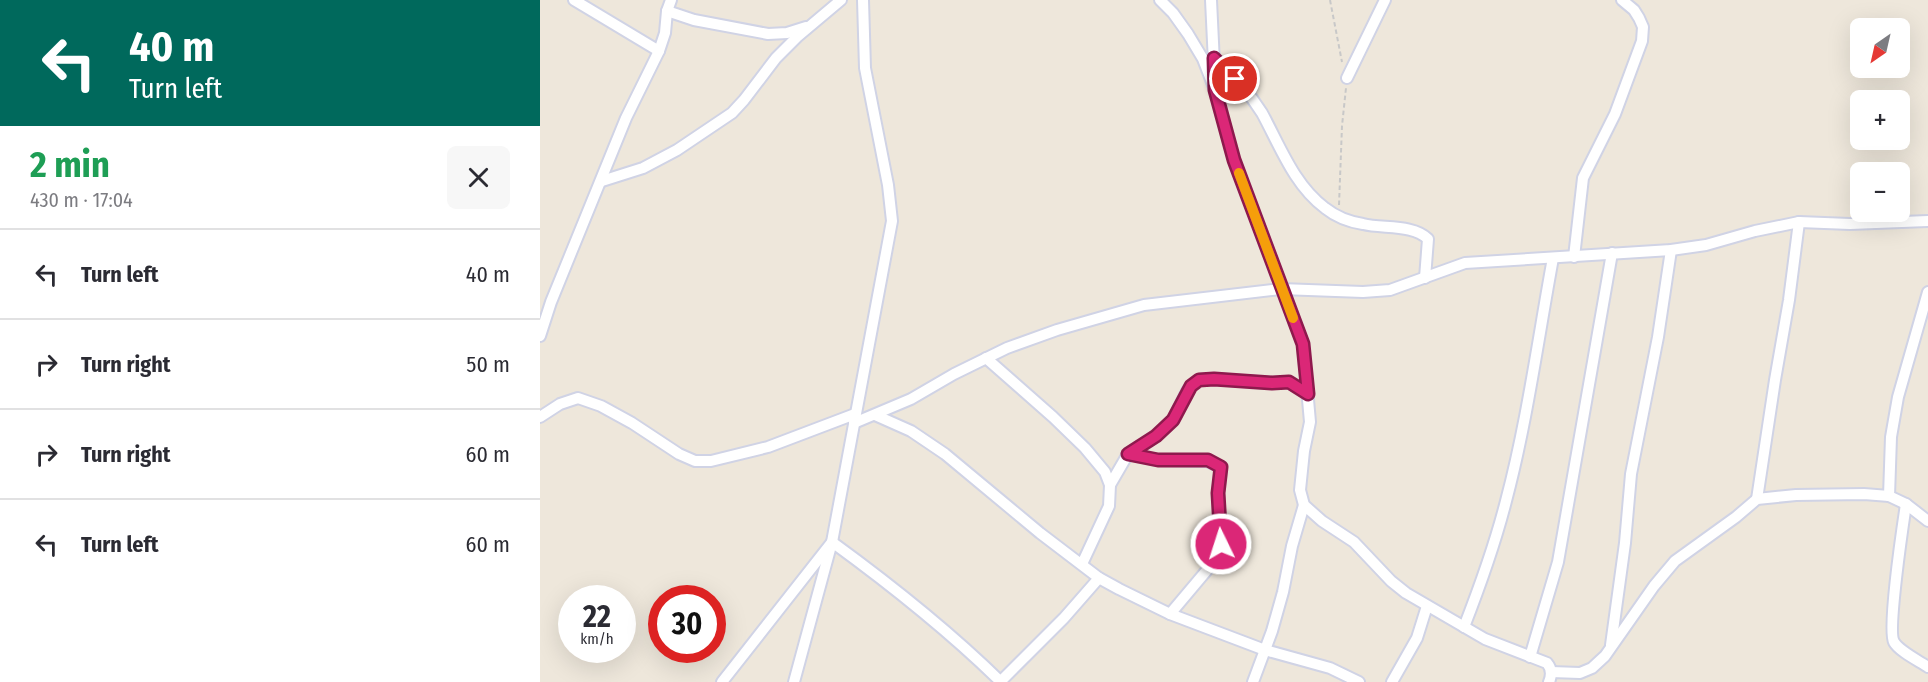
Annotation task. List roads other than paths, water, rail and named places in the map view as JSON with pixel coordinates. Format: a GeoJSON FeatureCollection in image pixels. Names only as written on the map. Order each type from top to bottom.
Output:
{"type":"FeatureCollection","features":[{"type":"Feature","properties":{"kind":"street"},"geometry":{"type":"LineString","coordinates":[[574,0],[659,51]]}},
{"type":"Feature","properties":{"kind":"street"},"geometry":{"type":"LineString","coordinates":[[602,181],[643,168],[677,150],[719,122],[744,100],[776,58],[841,0]]}},
{"type":"Feature","properties":{"kind":"street"},"geometry":{"type":"LineString","coordinates":[[794,682],[832,542],[892,221],[888,185],[865,68],[863,0]]}},
{"type":"Feature","properties":{"kind":"street"},"geometry":{"type":"LineString","coordinates":[[1160,0],[1173,13],[1203,59],[1215,90],[1234,160],[1303,344],[1310,422],[1300,490],[1304,505],[1292,546],[1283,592],[1253,682]]}},
{"type":"Feature","properties":{"kind":"street"},"geometry":{"type":"LineString","coordinates":[[1211,0],[1215,90]]}},
{"type":"Feature","properties":{"kind":"street"},"geometry":{"type":"LineString","coordinates":[[1347,78],[1385,0]]}},
{"type":"Feature","properties":{"kind":"street"},"geometry":{"type":"LineString","coordinates":[[1574,257],[1583,178],[1615,114],[1642,40],[1643,27],[1640,18],[1634,9],[1622,0]]}},
{"type":"Feature","properties":{"kind":"street"},"geometry":{"type":"LineString","coordinates":[[540,336],[551,302],[626,118],[659,51],[665,33],[669,5],[694,20],[768,34],[787,33],[812,25]]}},
{"type":"Feature","properties":{"kind":"street"},"geometry":{"type":"LineString","coordinates":[[1214,58],[1244,88],[1260,111],[1299,182],[1327,210],[1363,225],[1422,233],[1428,239],[1425,278]]}},
{"type":"Feature","properties":{"kind":"street"},"geometry":{"type":"LineString","coordinates":[[540,417],[560,404],[578,398],[601,406],[632,423],[679,454],[695,461],[711,460],[768,447],[855,418],[875,414],[911,399],[954,374],[1007,348],[1057,330],[1144,305],[1281,289],[1390,290],[1465,263],[1671,250],[1706,245],[1755,231],[1799,222],[1850,224],[1928,221]]}},
{"type":"Feature","properties":{"kind":"street"},"geometry":{"type":"LineString","coordinates":[[1758,499],[1799,222]]}},
{"type":"Feature","properties":{"kind":"street"},"geometry":{"type":"LineString","coordinates":[[1610,648],[1624,554],[1631,474],[1658,337],[1671,250]]}},
{"type":"Feature","properties":{"kind":"street"},"geometry":{"type":"LineString","coordinates":[[1530,657],[1558,562],[1612,253]]}},
{"type":"Feature","properties":{"kind":"street"},"geometry":{"type":"LineString","coordinates":[[1464,627],[1507,499],[1553,258]]}},
{"type":"Feature","properties":{"kind":"street"},"geometry":{"type":"LineString","coordinates":[[1889,496],[1891,437],[1898,397],[1928,292]]}},
{"type":"Feature","properties":{"kind":"street"},"geometry":{"type":"LineString","coordinates":[[986,358],[1053,417],[1105,472],[1110,485],[1109,506],[1082,564]]}},
{"type":"Feature","properties":{"kind":"street"},"geometry":{"type":"LineString","coordinates":[[1110,485],[1128,454],[1156,436],[1173,420],[1191,386],[1199,380],[1289,382],[1308,394]]}},
{"type":"Feature","properties":{"kind":"street"},"geometry":{"type":"LineString","coordinates":[[875,414],[911,431],[945,454],[1040,533],[1099,578],[1170,614],[1265,650],[1330,668],[1359,682]]}},
{"type":"Feature","properties":{"kind":"street"},"geometry":{"type":"LineString","coordinates":[[1128,454],[1158,460],[1208,460],[1221,467],[1218,493],[1221,544],[1218,557],[1170,614]]}},
{"type":"Feature","properties":{"kind":"street"},"geometry":{"type":"LineString","coordinates":[[1304,505],[1322,521],[1354,542],[1391,581],[1427,606],[1485,639],[1547,663],[1551,667],[1550,677],[1580,673],[1592,668],[1605,656],[1654,586],[1675,561],[1758,499],[1796,495],[1889,496],[1906,504],[1928,521]]}},
{"type":"Feature","properties":{"kind":"street"},"geometry":{"type":"LineString","coordinates":[[1906,504],[1892,638],[1898,646],[1928,667]]}},
{"type":"Feature","properties":{"kind":"street"},"geometry":{"type":"LineString","coordinates":[[832,542],[879,576],[936,623],[1001,682],[1064,618],[1099,578]]}},
{"type":"Feature","properties":{"kind":"street"},"geometry":{"type":"LineString","coordinates":[[722,682],[832,542]]}},
{"type":"Feature","properties":{"kind":"street"},"geometry":{"type":"LineString","coordinates":[[1392,682],[1417,638],[1427,606]]}}]}
